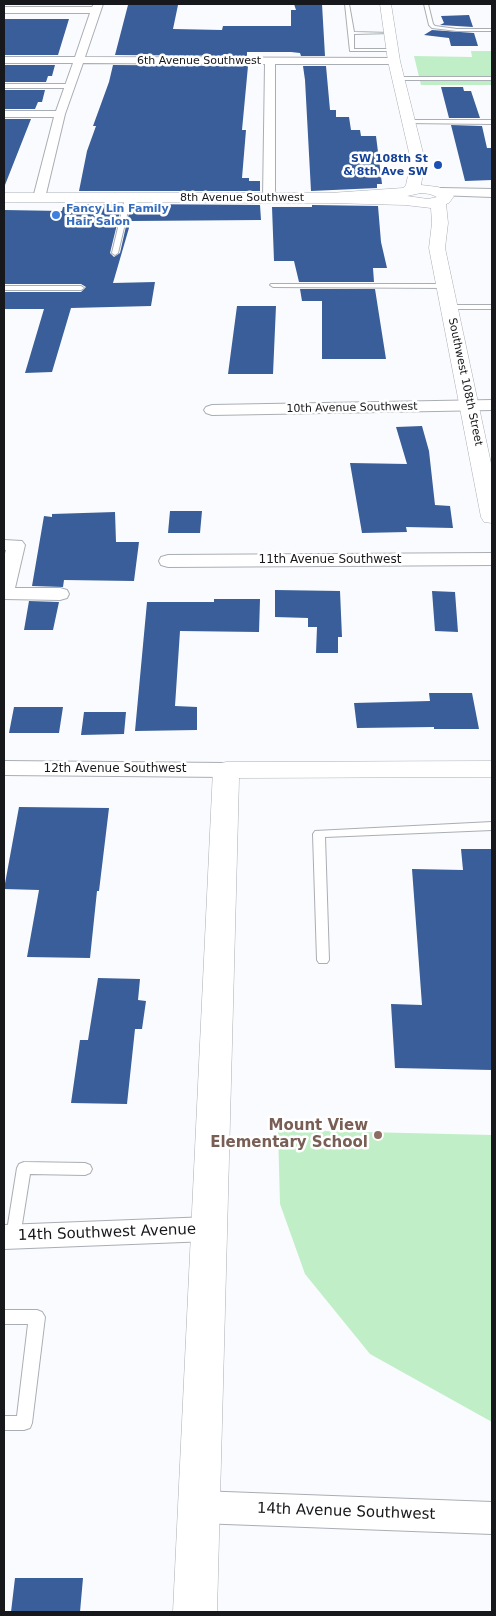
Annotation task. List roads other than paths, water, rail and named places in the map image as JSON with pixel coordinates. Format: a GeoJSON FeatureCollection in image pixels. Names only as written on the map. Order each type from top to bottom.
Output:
{"type":"FeatureCollection","features":[{"type":"Feature","properties":{"kind":"street","name":"Southwest 108th Street"},"geometry":{"type":"LineString","coordinates":[[385,4],[393,56],[418,161],[409,196],[437,248],[492,517]]}},
{"type":"Feature","properties":{"kind":"street"},"geometry":{"type":"LineString","coordinates":[[4,10],[97,7],[60,114],[39,198]]}},
{"type":"Feature","properties":{"kind":"street","name":"6th Avenue Southwest"},"geometry":{"type":"LineString","coordinates":[[4,60],[270,61],[393,56]]}},
{"type":"Feature","properties":{"kind":"street"},"geometry":{"type":"LineString","coordinates":[[269,198],[270,61]]}},
{"type":"Feature","properties":{"kind":"street"},"geometry":{"type":"LineString","coordinates":[[4,114],[60,114]]}},
{"type":"Feature","properties":{"kind":"street","name":"Southwest 108th Street"},"geometry":{"type":"LineString","coordinates":[[418,161],[427,168],[439,196],[440,223],[437,248]]}},
{"type":"Feature","properties":{"kind":"street","name":"8th Avenue Southwest"},"geometry":{"type":"LineString","coordinates":[[439,196],[492,193]]}},
{"type":"Feature","properties":{"kind":"street","name":"8th Avenue Southwest"},"geometry":{"type":"LineString","coordinates":[[4,198],[492,197]]}},
{"type":"Feature","properties":{"kind":"street","name":"10th Avenue Southwest"},"geometry":{"type":"LineString","coordinates":[[212,410],[492,405]]}},
{"type":"Feature","properties":{"kind":"street"},"geometry":{"type":"LineString","coordinates":[[4,545],[16,545],[4,592],[60,594]]}},
{"type":"Feature","properties":{"kind":"street","name":"11th Avenue Southwest"},"geometry":{"type":"LineString","coordinates":[[168,561],[492,558]]}},
{"type":"Feature","properties":{"kind":"street","name":"12th Avenue Southwest"},"geometry":{"type":"LineString","coordinates":[[4,768],[226,770]]}},
{"type":"Feature","properties":{"kind":"street"},"geometry":{"type":"LineString","coordinates":[[195,1612],[226,770],[492,769]]}},
{"type":"Feature","properties":{"kind":"street","name":"14th Southwest Avenue"},"geometry":{"type":"LineString","coordinates":[[8,1237],[210,1230]]}},
{"type":"Feature","properties":{"kind":"street","name":"14th Avenue Southwest"},"geometry":{"type":"LineString","coordinates":[[199,1507],[492,1518]]}},
{"type":"Feature","properties":{"kind":"lane"},"geometry":{"type":"LineString","coordinates":[[347,4],[352,33],[352,50],[393,56]]}},
{"type":"Feature","properties":{"kind":"lane"},"geometry":{"type":"LineString","coordinates":[[426,4],[432,25],[438,28],[492,30]]}},
{"type":"Feature","properties":{"kind":"lane"},"geometry":{"type":"LineString","coordinates":[[352,33],[389,33]]}},
{"type":"Feature","properties":{"kind":"lane"},"geometry":{"type":"LineString","coordinates":[[398,79],[492,79]]}},
{"type":"Feature","properties":{"kind":"lane"},"geometry":{"type":"LineString","coordinates":[[4,86],[70,86]]}},
{"type":"Feature","properties":{"kind":"lane"},"geometry":{"type":"LineString","coordinates":[[408,122],[492,122]]}},
{"type":"Feature","properties":{"kind":"lane"},"geometry":{"type":"LineString","coordinates":[[115,253],[128,198]]}},
{"type":"Feature","properties":{"kind":"lane"},"geometry":{"type":"LineString","coordinates":[[273,285],[445,286]]}},
{"type":"Feature","properties":{"kind":"lane"},"geometry":{"type":"LineString","coordinates":[[4,288],[81,288]]}},
{"type":"Feature","properties":{"kind":"lane"},"geometry":{"type":"LineString","coordinates":[[450,307],[492,307]]}},
{"type":"Feature","properties":{"kind":"lane"},"geometry":{"type":"LineString","coordinates":[[323,960],[319,834],[492,826]]}},
{"type":"Feature","properties":{"kind":"lane"},"geometry":{"type":"LineString","coordinates":[[8,1237],[24,1168],[85,1169]]}},
{"type":"Feature","properties":{"kind":"lane"},"geometry":{"type":"LineString","coordinates":[[4,1317],[36,1317],[24,1423],[4,1423]]}},
{"type":"Feature","properties":{"kind":"place","name":"SW 108th St & 8th Ave SW"},"geometry":{"type":"Point","coordinates":[438,165]}},
{"type":"Feature","properties":{"kind":"place","name":"Fancy Lin Family Hair Salon"},"geometry":{"type":"Point","coordinates":[56,215]}},
{"type":"Feature","properties":{"kind":"place","name":"Mount View Elementary School"},"geometry":{"type":"Point","coordinates":[378,1135]}}]}
